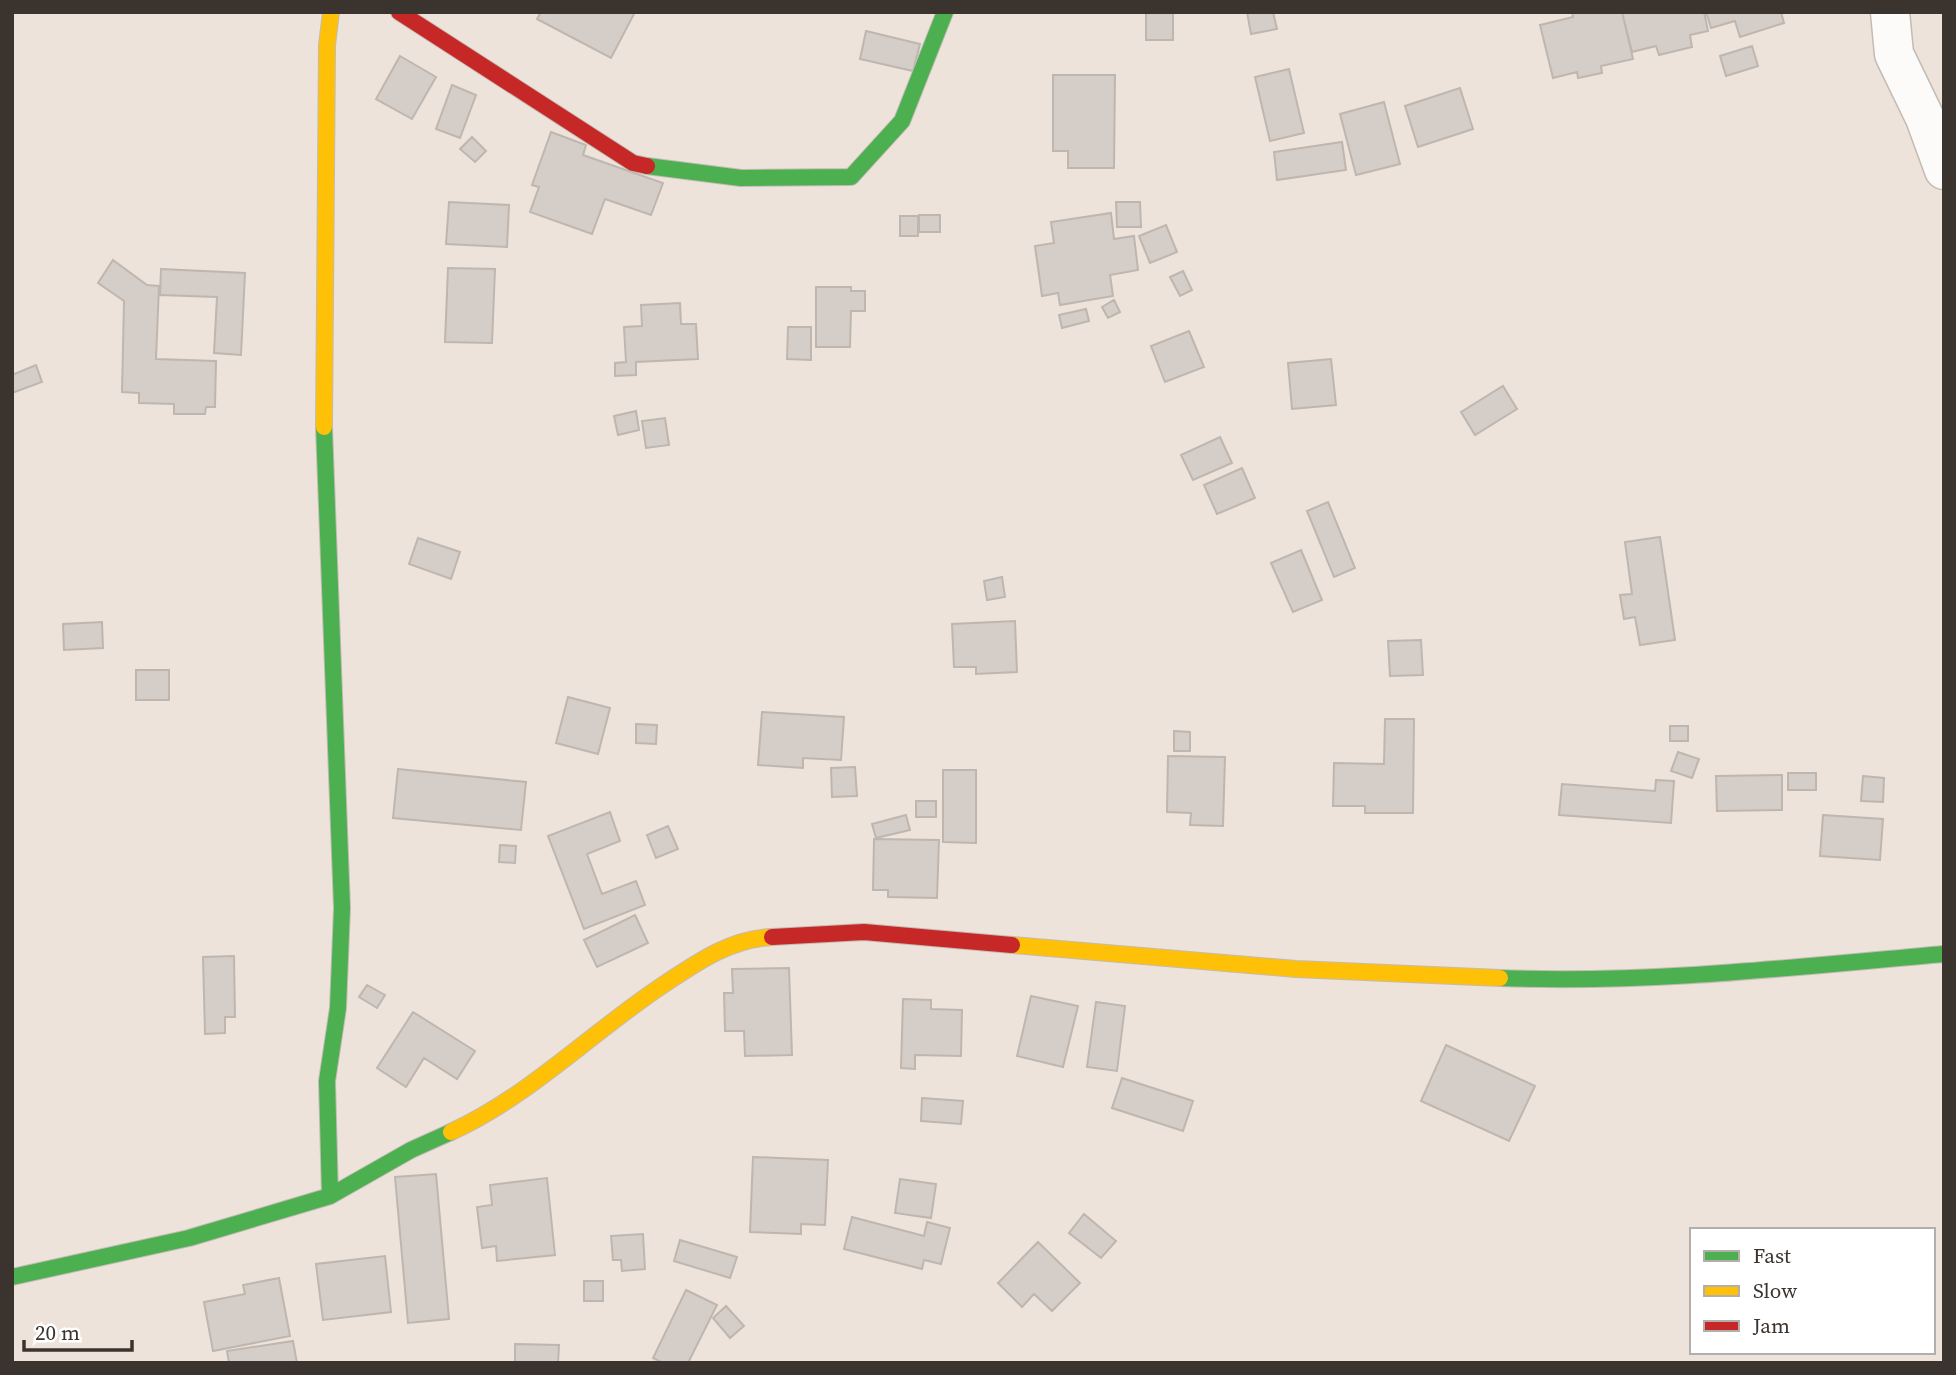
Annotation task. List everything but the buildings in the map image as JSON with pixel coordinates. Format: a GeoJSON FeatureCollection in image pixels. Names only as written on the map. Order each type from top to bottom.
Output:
{"type":"FeatureCollection","features":[{"type":"Feature","properties":{"kind":"street"},"geometry":{"type":"LineString","coordinates":[[330,1196],[327,1082],[338,1008],[342,908],[324,425],[327,45],[331,12]]}},
{"type":"Feature","properties":{"kind":"street"},"geometry":{"type":"LineString","coordinates":[[399,12],[634,163],[663,169],[809,181],[850,177],[902,121],[945,12]]}},
{"type":"Feature","properties":{"kind":"street"},"geometry":{"type":"LineString","coordinates":[[1890,12],[1894,54],[1925,118],[1944,170]]}},
{"type":"Feature","properties":{"kind":"street"},"geometry":{"type":"LineString","coordinates":[[12,1277],[189,1238],[330,1196],[411,1150],[488,1115],[623,1011],[716,950],[764,937],[864,932],[1296,970],[1571,981],[1710,975],[1944,954]]}},
{"type":"Feature","properties":{"kind":"traffic: fast"},"geometry":{"type":"LineString","coordinates":[[647,166],[741,178],[851,177],[902,121],[945,12]]}},
{"type":"Feature","properties":{"kind":"traffic: fast"},"geometry":{"type":"LineString","coordinates":[[324,427],[342,908],[338,1008],[327,1081],[330,1196]]}},
{"type":"Feature","properties":{"kind":"traffic: fast"},"geometry":{"type":"LineString","coordinates":[[1500,978],[1611,979],[1667,976],[1944,954]]}},
{"type":"Feature","properties":{"kind":"traffic: fast"},"geometry":{"type":"LineString","coordinates":[[12,1277],[189,1238],[330,1196],[411,1150],[451,1132]]}},
{"type":"Feature","properties":{"kind":"traffic: slow"},"geometry":{"type":"LineString","coordinates":[[324,427],[327,45],[331,12]]}},
{"type":"Feature","properties":{"kind":"traffic: slow"},"geometry":{"type":"LineString","coordinates":[[451,1132],[508,1100],[639,1001],[691,967],[729,947],[772,937]]}},
{"type":"Feature","properties":{"kind":"traffic: slow"},"geometry":{"type":"LineString","coordinates":[[1012,945],[1296,969],[1500,978]]}},
{"type":"Feature","properties":{"kind":"traffic: jam"},"geometry":{"type":"LineString","coordinates":[[399,12],[633,163],[647,166]]}},
{"type":"Feature","properties":{"kind":"traffic: jam"},"geometry":{"type":"LineString","coordinates":[[772,937],[864,932],[1012,945]]}}]}
